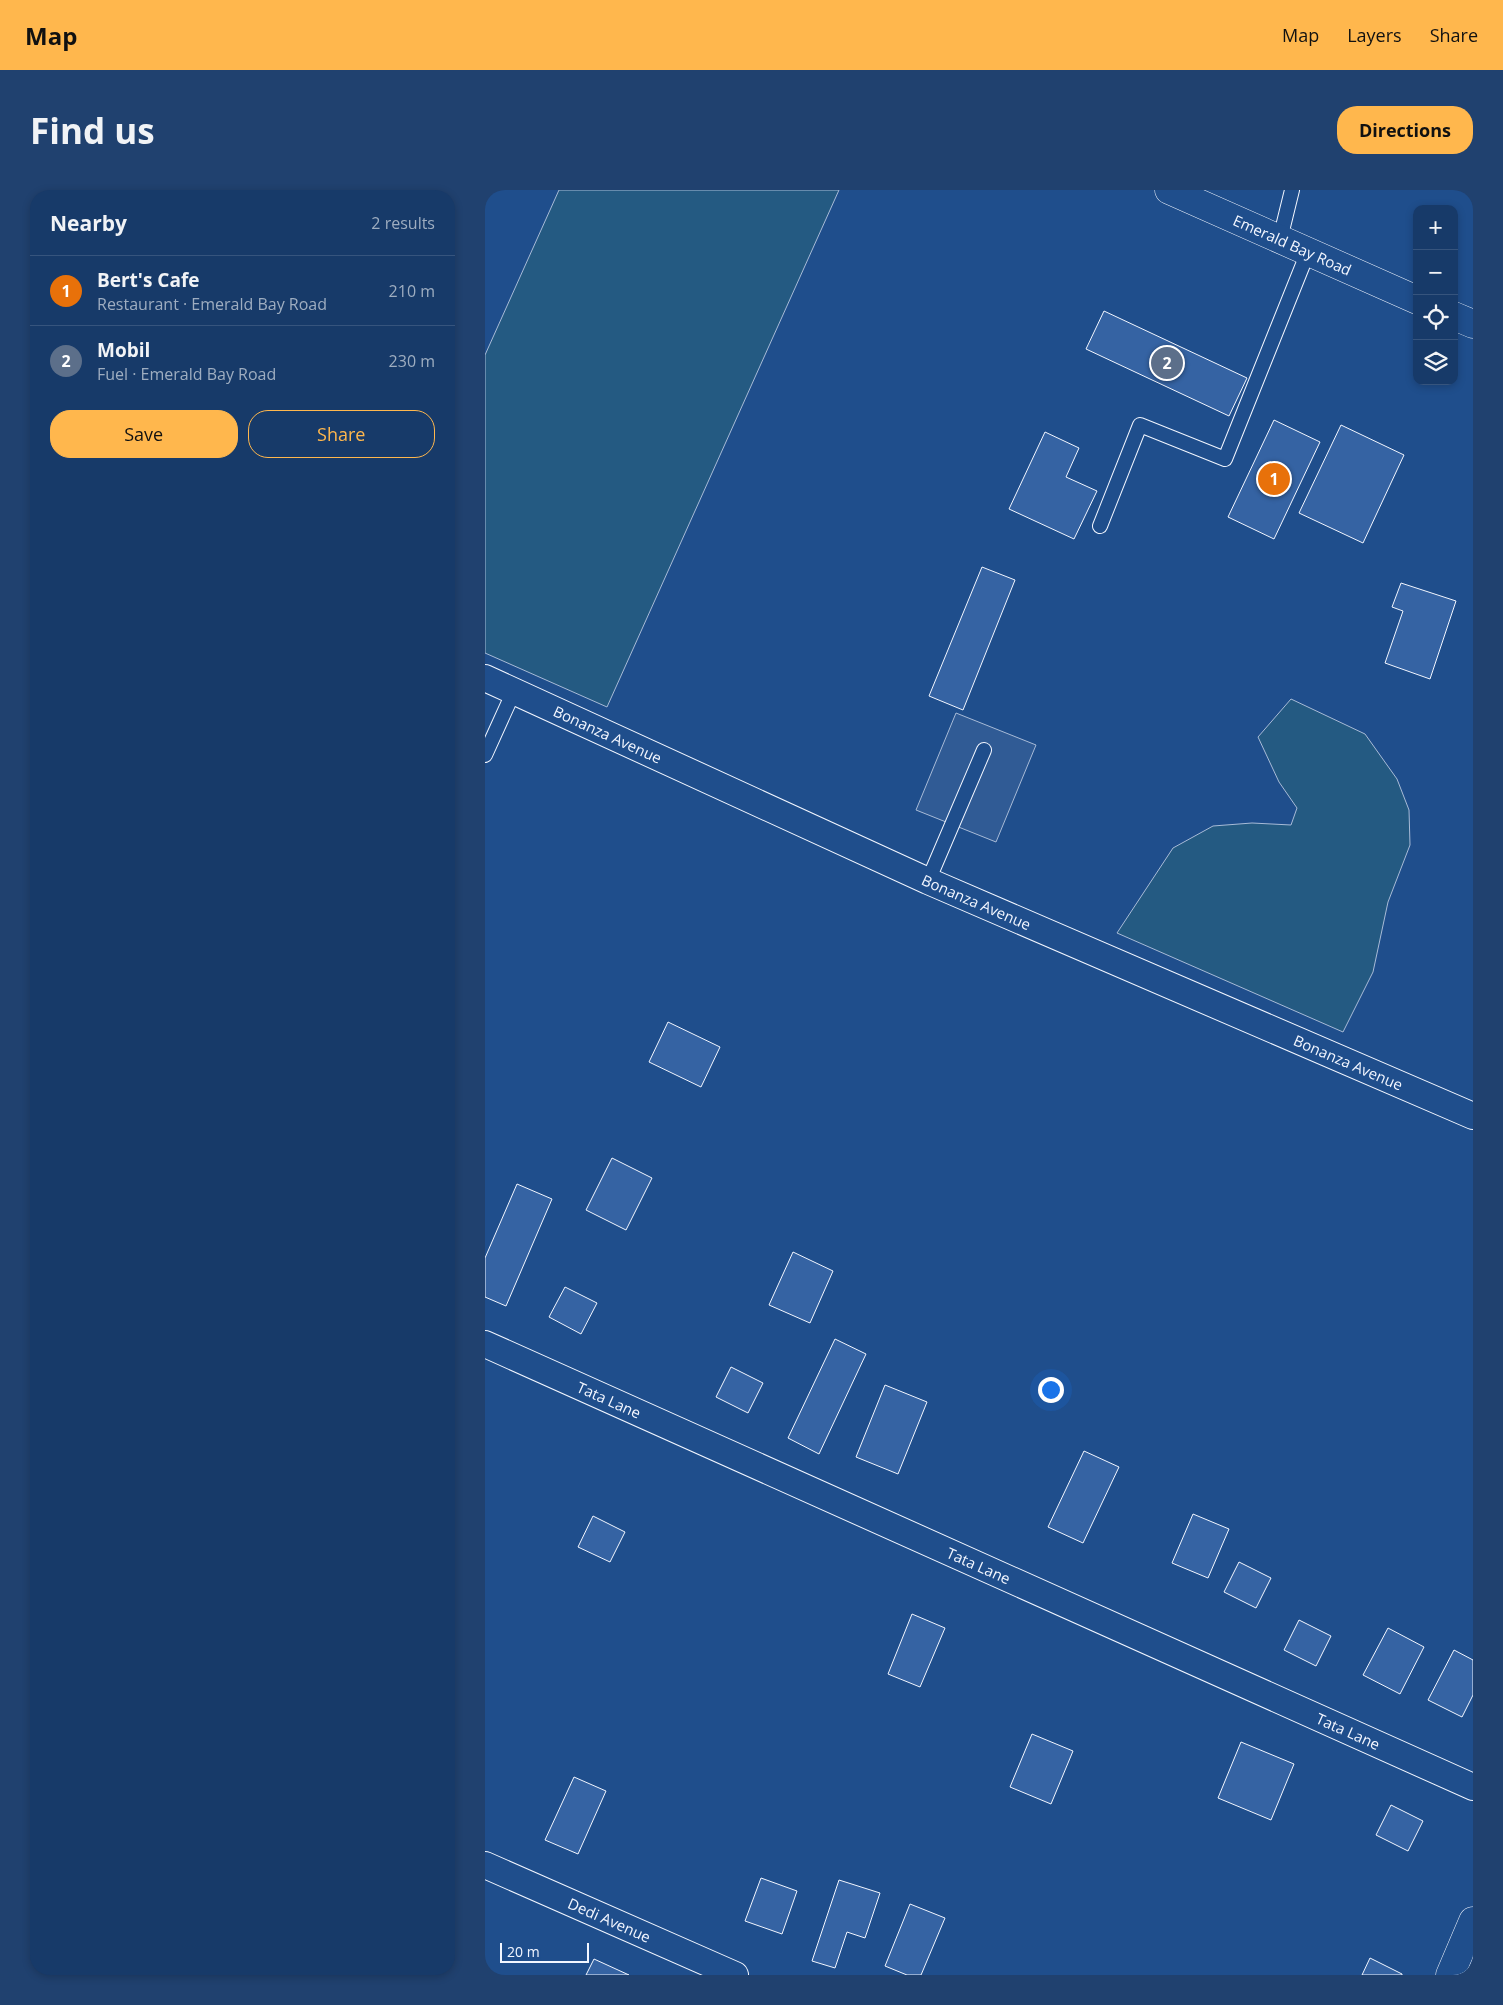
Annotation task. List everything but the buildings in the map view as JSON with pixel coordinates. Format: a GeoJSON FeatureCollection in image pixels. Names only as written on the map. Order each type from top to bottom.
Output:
{"type":"FeatureCollection","features":[{"type":"Feature","properties":{"kind":"main road","name":"Emerald Bay Road"},"geometry":{"type":"LineString","coordinates":[[1169,190],[1413,298]]}},
{"type":"Feature","properties":{"kind":"main road"},"geometry":{"type":"LineString","coordinates":[[1458,318],[1473,324]]}},
{"type":"Feature","properties":{"kind":"main road"},"geometry":{"type":"LineString","coordinates":[[1450,1975],[1473,1921]]}},
{"type":"Feature","properties":{"kind":"street","name":"Bonanza Avenue"},"geometry":{"type":"LineString","coordinates":[[485,678],[928,881],[1473,1116]]}},
{"type":"Feature","properties":{"kind":"street","name":"Tata Lane"},"geometry":{"type":"LineString","coordinates":[[485,1344],[1473,1787]]}},
{"type":"Feature","properties":{"kind":"street","name":"Dedi Avenue"},"geometry":{"type":"LineString","coordinates":[[485,1866],[735,1975]]}},
{"type":"Feature","properties":{"kind":"lane"},"geometry":{"type":"LineString","coordinates":[[1280,240],[1292,190]]}},
{"type":"Feature","properties":{"kind":"lane"},"geometry":{"type":"LineString","coordinates":[[1100,526],[1140,425],[1225,459],[1308,252]]}},
{"type":"Feature","properties":{"kind":"lane"},"geometry":{"type":"LineString","coordinates":[[485,756],[514,691]]}},
{"type":"Feature","properties":{"kind":"lane"},"geometry":{"type":"LineString","coordinates":[[928,881],[984,750]]}},
{"type":"Feature","properties":{"kind":"shaded area"},"geometry":{"type":"Polygon","coordinates":[[[559,190],[839,190],[607,707],[485,653],[485,355],[559,190]]]}},
{"type":"Feature","properties":{"kind":"shaded area"},"geometry":{"type":"Polygon","coordinates":[[[1291,699],[1365,734],[1397,779],[1409,810],[1410,845],[1388,902],[1373,972],[1343,1032],[1117,933],[1173,848],[1213,826],[1252,823],[1291,825],[1297,808],[1279,782],[1258,737],[1291,699]]]}},
{"type":"Feature","properties":{"kind":"shaded area"},"geometry":{"type":"Polygon","coordinates":[[[956,713],[1036,745],[996,842],[916,810],[956,713]]]}},
{"type":"Feature","properties":{"kind":"place","name":"Mobil"},"geometry":{"type":"Point","coordinates":[1167,363]}},
{"type":"Feature","properties":{"kind":"place","name":"Bert's Cafe"},"geometry":{"type":"Point","coordinates":[1274,479]}}]}
